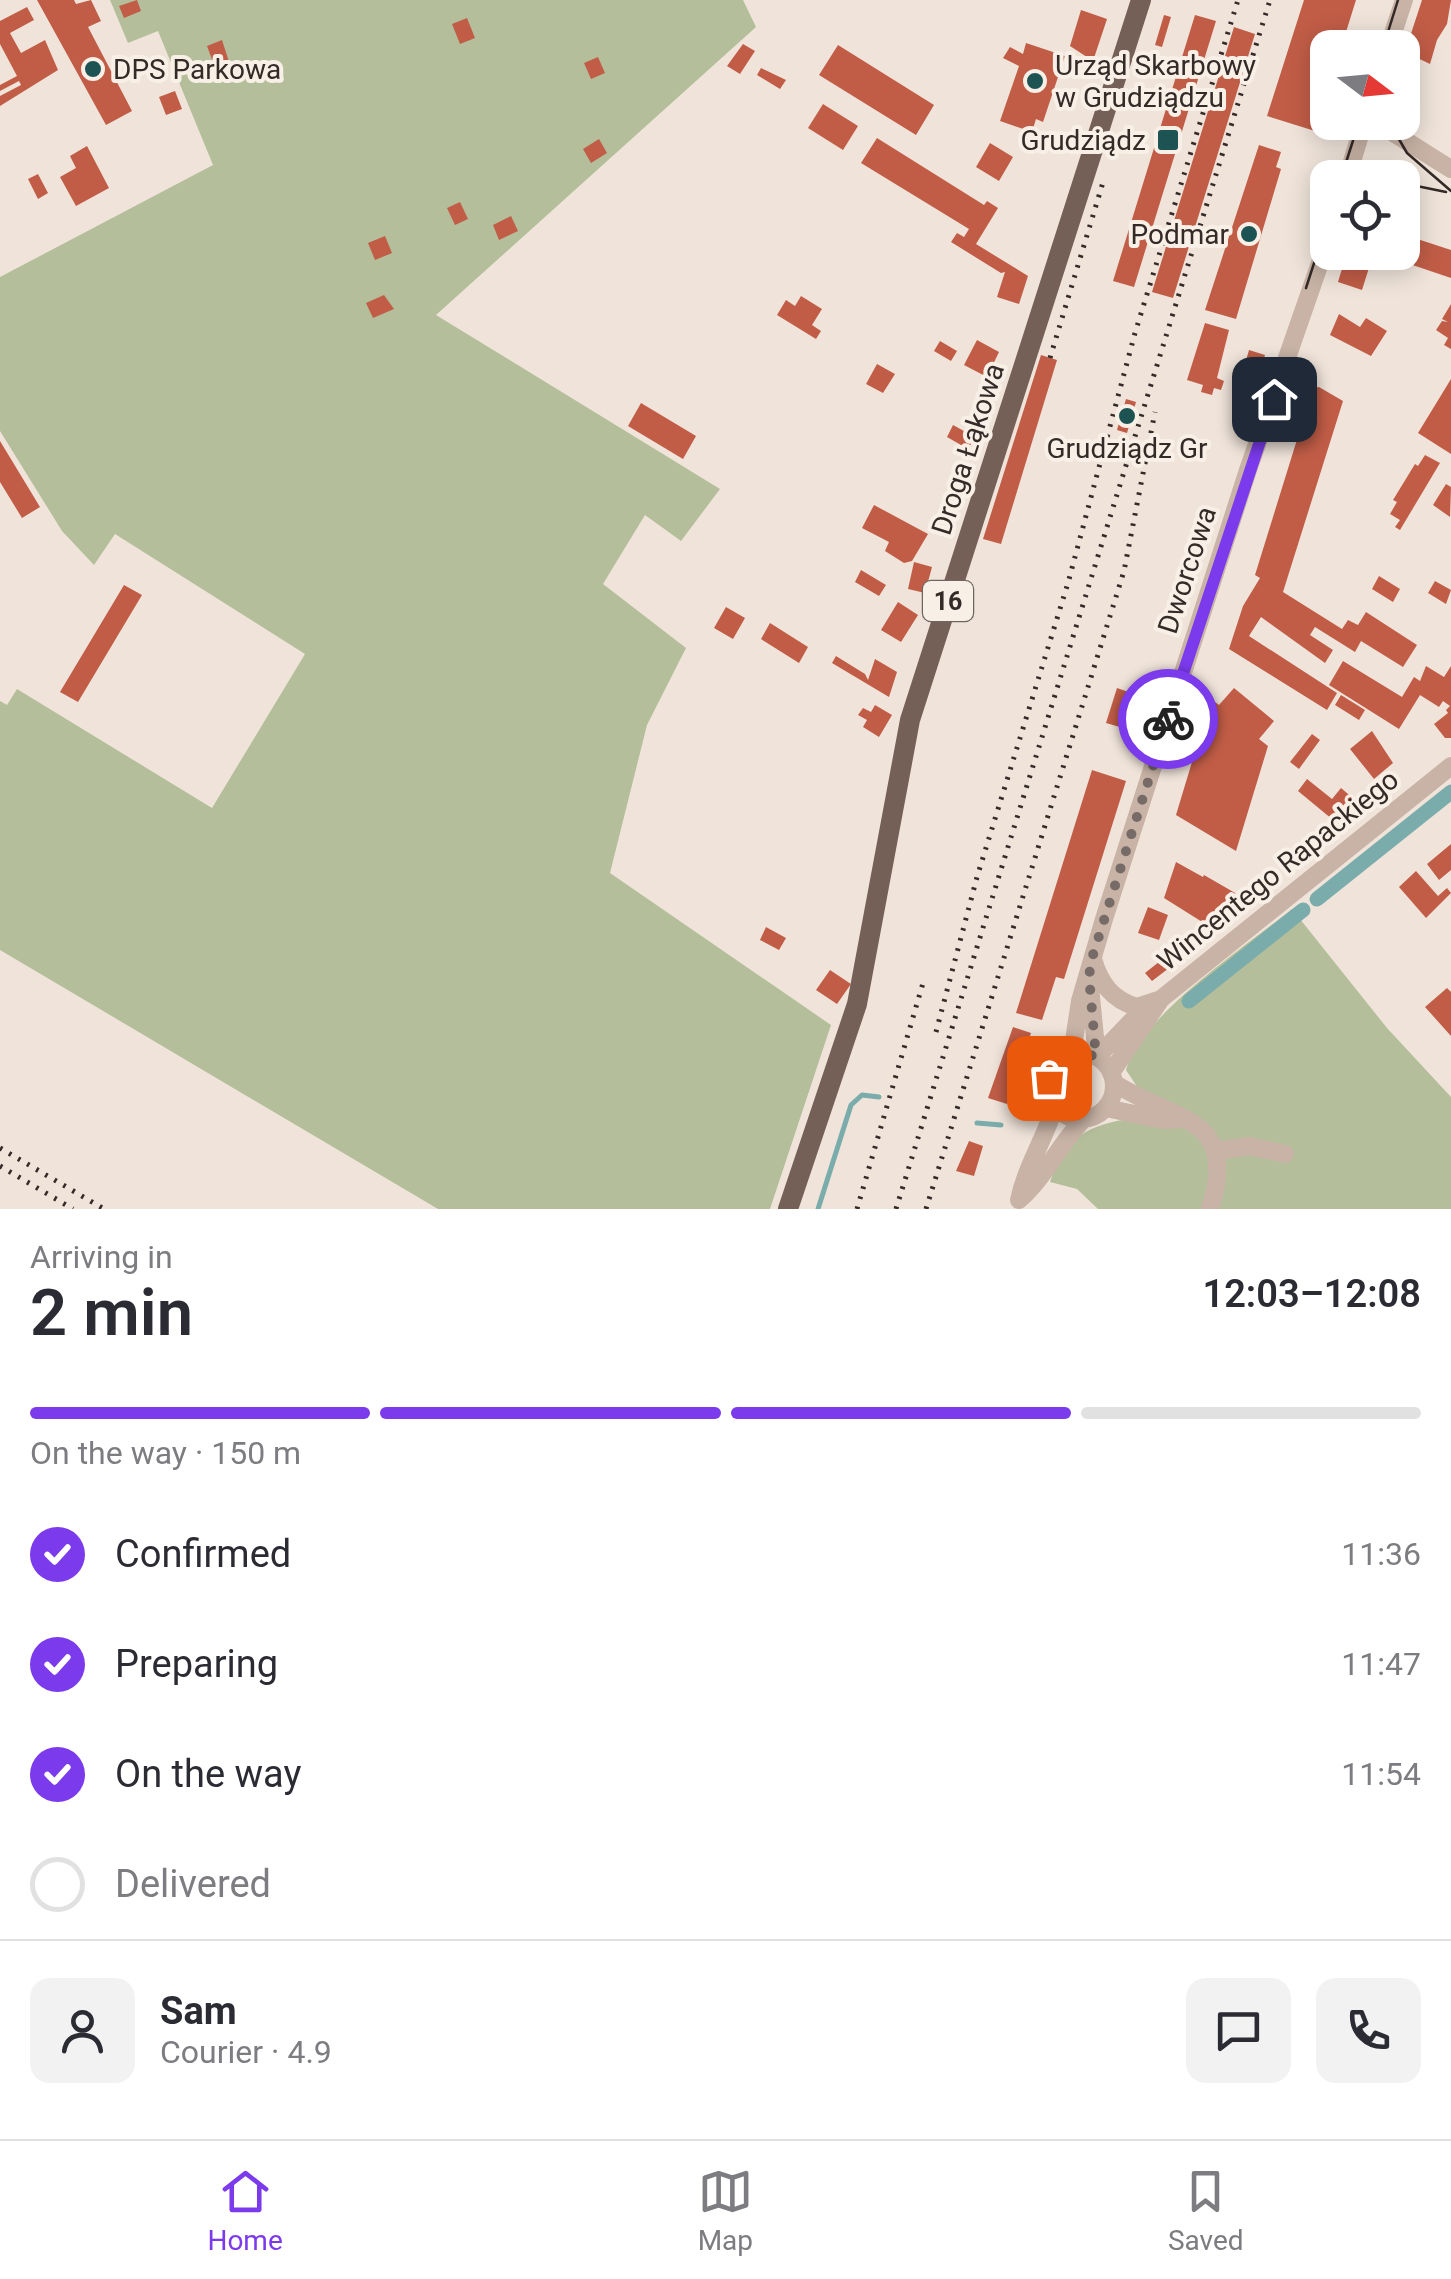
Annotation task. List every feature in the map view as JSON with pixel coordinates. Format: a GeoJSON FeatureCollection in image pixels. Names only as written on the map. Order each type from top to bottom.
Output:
{"type":"FeatureCollection","features":[{"type":"Feature","properties":{"kind":"main road","name":"Droga Łąkowa"},"geometry":{"type":"LineString","coordinates":[[788,1209],[857,1004],[910,720],[1141,0]]}},
{"type":"Feature","properties":{"kind":"street"},"geometry":{"type":"LineString","coordinates":[[1394,30],[1404,0]]}},
{"type":"Feature","properties":{"kind":"street"},"geometry":{"type":"LineString","coordinates":[[1405,140],[1451,169]]}},
{"type":"Feature","properties":{"kind":"street","name":"Dworcowa"},"geometry":{"type":"LineString","coordinates":[[1072,1054],[1080,1001],[1248,470],[1318,270]]}},
{"type":"Feature","properties":{"kind":"street","name":"Wincentego Rapackiego"},"geometry":{"type":"LineString","coordinates":[[1096,1057],[1154,1002],[1451,766]]}},
{"type":"Feature","properties":{"kind":"street"},"geometry":{"type":"LineString","coordinates":[[1091,967],[1104,986],[1130,1005],[1154,1002]]}},
{"type":"Feature","properties":{"kind":"street","name":"Dworcowa"},"geometry":{"type":"LineString","coordinates":[[1091,967],[1096,1057]]}},
{"type":"Feature","properties":{"kind":"street","name":"Wincentego Rapackiego"},"geometry":{"type":"LineString","coordinates":[[1112,1078],[1154,1002]]}},
{"type":"Feature","properties":{"kind":"street"},"geometry":{"type":"LineString","coordinates":[[1085,1118],[1067,1116],[1055,1106],[1048,1090],[1049,1078],[1061,1059],[1072,1054],[1096,1057],[1112,1078],[1209,1137],[1217,1150],[1220,1168],[1210,1209]]}},
{"type":"Feature","properties":{"kind":"street"},"geometry":{"type":"LineString","coordinates":[[1106,1108],[1112,1078]]}},
{"type":"Feature","properties":{"kind":"street"},"geometry":{"type":"LineString","coordinates":[[1055,1106],[1019,1200],[1035,1187],[1056,1150],[1085,1118],[1106,1108],[1163,1120],[1183,1119]]}},
{"type":"Feature","properties":{"kind":"street"},"geometry":{"type":"LineString","coordinates":[[1217,1150],[1249,1146],[1285,1154]]}},
{"type":"Feature","properties":{"kind":"green space"},"geometry":{"type":"Polygon","coordinates":[[[110,0],[743,0],[756,27],[436,315],[720,489],[681,541],[645,515],[603,584],[686,648],[647,725],[610,873],[831,1025],[770,1209],[438,1209],[0,950],[0,701],[7,705],[17,689],[212,808],[305,654],[115,534],[94,565],[62,531],[0,431],[0,277],[213,165],[158,31],[128,43],[110,0]]]}},
{"type":"Feature","properties":{"kind":"green space"},"geometry":{"type":"Polygon","coordinates":[[[1292,909],[1387,1028],[1451,1097],[1451,1209],[1098,1209],[1077,1189],[1050,1182],[1063,1154],[1080,1136],[1090,1129],[1133,1118],[1142,1094],[1126,1070],[1151,1027],[1198,983],[1292,909]]]}},
{"type":"Feature","properties":{"kind":"building","name":"DPS Parkowa"},"geometry":{"type":"Polygon","coordinates":[[[37,0],[74,0],[76,4],[91,0],[101,21],[88,27],[132,111],[106,125],[37,0]]]}},
{"type":"Feature","properties":{"kind":"building"},"geometry":{"type":"Polygon","coordinates":[[[137,0],[141,11],[124,18],[119,6],[137,0]]]}},
{"type":"Feature","properties":{"kind":"building"},"geometry":{"type":"Polygon","coordinates":[[[1304,0],[1356,0],[1347,30],[1310,30],[1310,129],[1267,116],[1304,0]]]}},
{"type":"Feature","properties":{"kind":"building"},"geometry":{"type":"Polygon","coordinates":[[[1422,0],[1451,0],[1447,24],[1430,64],[1420,59],[1420,30],[1412,30],[1422,0]]]}},
{"type":"Feature","properties":{"kind":"building"},"geometry":{"type":"Polygon","coordinates":[[[27,7],[34,20],[10,33],[21,53],[45,40],[58,70],[0,106],[0,96],[21,85],[19,81],[0,91],[0,85],[17,76],[0,44],[0,21],[27,7]]]}},
{"type":"Feature","properties":{"kind":"building"},"geometry":{"type":"Polygon","coordinates":[[[1081,10],[1107,19],[1093,61],[1070,46],[1081,10]]]}},
{"type":"Feature","properties":{"kind":"building"},"geometry":{"type":"Polygon","coordinates":[[[1164,15],[1171,17],[1162,47],[1155,45],[1164,15]]]}},
{"type":"Feature","properties":{"kind":"building"},"geometry":{"type":"Polygon","coordinates":[[[1195,15],[1216,21],[1134,287],[1113,281],[1195,15]]]}},
{"type":"Feature","properties":{"kind":"building"},"geometry":{"type":"Polygon","coordinates":[[[467,18],[475,38],[460,44],[452,24],[467,18]]]}},
{"type":"Feature","properties":{"kind":"building"},"geometry":{"type":"Polygon","coordinates":[[[1234,27],[1255,34],[1173,298],[1152,292],[1234,27]]]}},
{"type":"Feature","properties":{"kind":"building"},"geometry":{"type":"Polygon","coordinates":[[[222,40],[230,65],[216,70],[207,46],[222,40]]]}},
{"type":"Feature","properties":{"kind":"building","name":"Urząd Skarbowy w Grudziądzu"},"geometry":{"type":"Polygon","coordinates":[[[1026,43],[1065,56],[1043,122],[1036,119],[1032,132],[1000,121],[1019,66],[1003,58],[1010,47],[1023,54],[1026,43]]]}},
{"type":"Feature","properties":{"kind":"building"},"geometry":{"type":"Polygon","coordinates":[[[743,44],[755,51],[740,74],[727,66],[743,44]]]}},
{"type":"Feature","properties":{"kind":"building"},"geometry":{"type":"Polygon","coordinates":[[[838,45],[934,105],[916,135],[819,75],[838,45]]]}},
{"type":"Feature","properties":{"kind":"building"},"geometry":{"type":"Polygon","coordinates":[[[598,57],[605,73],[591,79],[584,63],[598,57]]]}},
{"type":"Feature","properties":{"kind":"building"},"geometry":{"type":"Polygon","coordinates":[[[761,68],[786,80],[780,89],[757,75],[761,68]]]}},
{"type":"Feature","properties":{"kind":"building"},"geometry":{"type":"Polygon","coordinates":[[[175,91],[182,109],[166,115],[159,97],[175,91]]]}},
{"type":"Feature","properties":{"kind":"building"},"geometry":{"type":"Polygon","coordinates":[[[823,104],[858,126],[843,150],[808,128],[823,104]]]}},
{"type":"Feature","properties":{"kind":"building"},"geometry":{"type":"Polygon","coordinates":[[[877,138],[984,205],[987,201],[998,208],[976,244],[1028,276],[1019,304],[997,297],[1005,272],[951,242],[957,233],[964,237],[969,229],[861,163],[877,138]]]}},
{"type":"Feature","properties":{"kind":"building"},"geometry":{"type":"Polygon","coordinates":[[[599,139],[607,153],[591,163],[583,149],[599,139]]]}},
{"type":"Feature","properties":{"kind":"building"},"geometry":{"type":"Polygon","coordinates":[[[990,143],[1013,157],[999,181],[976,167],[990,143]]]}},
{"type":"Feature","properties":{"kind":"building"},"geometry":{"type":"Polygon","coordinates":[[[1259,145],[1281,152],[1276,167],[1281,169],[1236,319],[1205,310],[1259,145]]]}},
{"type":"Feature","properties":{"kind":"building"},"geometry":{"type":"Polygon","coordinates":[[[87,146],[109,188],[76,206],[60,177],[76,168],[70,156],[87,146]]]}},
{"type":"Feature","properties":{"kind":"building"},"geometry":{"type":"Polygon","coordinates":[[[38,174],[48,193],[38,199],[28,179],[38,174]]]}},
{"type":"Feature","properties":{"kind":"building"},"geometry":{"type":"Polygon","coordinates":[[[460,202],[468,219],[455,225],[447,208],[460,202]]]}},
{"type":"Feature","properties":{"kind":"building"},"geometry":{"type":"Polygon","coordinates":[[[511,216],[518,231],[499,240],[493,225],[511,216]]]}},
{"type":"Feature","properties":{"kind":"building"},"geometry":{"type":"Polygon","coordinates":[[[385,236],[392,253],[375,260],[368,243],[385,236]]]}},
{"type":"Feature","properties":{"kind":"building"},"geometry":{"type":"Polygon","coordinates":[[[1420,240],[1451,250],[1451,278],[1420,268],[1420,240]]]}},
{"type":"Feature","properties":{"kind":"building"},"geometry":{"type":"Polygon","coordinates":[[[1342,270],[1368,270],[1362,290],[1338,282],[1342,270]]]}},
{"type":"Feature","properties":{"kind":"building"},"geometry":{"type":"Polygon","coordinates":[[[384,295],[394,309],[373,318],[366,303],[384,295]]]}},
{"type":"Feature","properties":{"kind":"building"},"geometry":{"type":"Polygon","coordinates":[[[801,296],[822,309],[812,325],[821,331],[816,339],[777,315],[786,300],[795,306],[801,296]]]}},
{"type":"Feature","properties":{"kind":"building"},"geometry":{"type":"Polygon","coordinates":[[[1451,304],[1451,349],[1444,345],[1448,338],[1436,330],[1442,321],[1448,322],[1442,319],[1451,304]]]}},
{"type":"Feature","properties":{"kind":"building"},"geometry":{"type":"Polygon","coordinates":[[[1339,314],[1360,327],[1366,318],[1387,331],[1371,356],[1330,335],[1339,314]]]}},
{"type":"Feature","properties":{"kind":"building"},"geometry":{"type":"Polygon","coordinates":[[[1205,323],[1229,330],[1217,378],[1224,381],[1221,390],[1214,388],[1212,395],[1201,392],[1203,385],[1187,380],[1205,323]]]}},
{"type":"Feature","properties":{"kind":"building"},"geometry":{"type":"Polygon","coordinates":[[[977,340],[999,352],[987,377],[964,365],[977,340]]]}},
{"type":"Feature","properties":{"kind":"building"},"geometry":{"type":"Polygon","coordinates":[[[940,341],[957,351],[951,361],[934,351],[940,341]]]}},
{"type":"Feature","properties":{"kind":"building"},"geometry":{"type":"Polygon","coordinates":[[[1249,350],[1265,355],[1253,397],[1237,392],[1249,350]]]}},
{"type":"Feature","properties":{"kind":"building"},"geometry":{"type":"Polygon","coordinates":[[[1041,355],[1057,360],[1001,544],[983,539],[1041,355]]]}},
{"type":"Feature","properties":{"kind":"building"},"geometry":{"type":"Polygon","coordinates":[[[877,364],[895,374],[883,393],[866,384],[877,364]]]}},
{"type":"Feature","properties":{"kind":"building"},"geometry":{"type":"Polygon","coordinates":[[[1451,379],[1451,454],[1418,433],[1451,379]]]}},
{"type":"Feature","properties":{"kind":"building"},"geometry":{"type":"Polygon","coordinates":[[[1319,387],[1343,401],[1283,592],[1342,629],[1348,620],[1358,625],[1366,612],[1417,645],[1403,667],[1361,641],[1355,652],[1315,627],[1310,635],[1333,650],[1325,663],[1261,617],[1249,636],[1337,693],[1327,710],[1229,649],[1243,606],[1260,578],[1255,575],[1313,388],[1319,387]]]}},
{"type":"Feature","properties":{"kind":"building","name":"Grudziądz Gr"},"geometry":{"type":"Polygon","coordinates":[[[1126,399],[1136,402],[1127,433],[1117,430],[1126,399]]]}},
{"type":"Feature","properties":{"kind":"building"},"geometry":{"type":"Polygon","coordinates":[[[641,403],[696,436],[683,459],[628,426],[641,403]]]}},
{"type":"Feature","properties":{"kind":"building"},"geometry":{"type":"Polygon","coordinates":[[[953,425],[975,437],[968,449],[947,437],[953,425]]]}},
{"type":"Feature","properties":{"kind":"building"},"geometry":{"type":"Polygon","coordinates":[[[0,441],[40,507],[22,518],[0,482],[0,441]]]}},
{"type":"Feature","properties":{"kind":"building"},"geometry":{"type":"Polygon","coordinates":[[[1425,455],[1440,463],[1400,530],[1395,527],[1400,520],[1390,514],[1397,502],[1393,500],[1425,455]]]}},
{"type":"Feature","properties":{"kind":"building"},"geometry":{"type":"Polygon","coordinates":[[[1446,484],[1451,487],[1450,517],[1433,505],[1446,484]]]}},
{"type":"Feature","properties":{"kind":"building"},"geometry":{"type":"Polygon","coordinates":[[[874,505],[928,534],[912,561],[904,563],[885,551],[889,542],[862,528],[874,505]]]}},
{"type":"Feature","properties":{"kind":"building"},"geometry":{"type":"Polygon","coordinates":[[[914,562],[932,567],[925,593],[908,589],[914,562]]]}},
{"type":"Feature","properties":{"kind":"building"},"geometry":{"type":"Polygon","coordinates":[[[861,570],[886,585],[879,596],[855,582],[861,570]]]}},
{"type":"Feature","properties":{"kind":"building"},"geometry":{"type":"Polygon","coordinates":[[[1379,576],[1400,589],[1393,602],[1372,589],[1379,576]]]}},
{"type":"Feature","properties":{"kind":"building"},"geometry":{"type":"Polygon","coordinates":[[[1435,581],[1451,590],[1446,604],[1428,593],[1435,581]]]}},
{"type":"Feature","properties":{"kind":"building"},"geometry":{"type":"Polygon","coordinates":[[[124,585],[142,595],[78,702],[60,692],[124,585]]]}},
{"type":"Feature","properties":{"kind":"building"},"geometry":{"type":"Polygon","coordinates":[[[898,602],[918,615],[901,642],[881,630],[898,602]]]}},
{"type":"Feature","properties":{"kind":"building"},"geometry":{"type":"Polygon","coordinates":[[[726,607],[745,618],[733,639],[714,628],[726,607]]]}},
{"type":"Feature","properties":{"kind":"building"},"geometry":{"type":"Polygon","coordinates":[[[770,623],[808,647],[799,663],[761,639],[770,623]]]}},
{"type":"Feature","properties":{"kind":"building"},"geometry":{"type":"Polygon","coordinates":[[[836,656],[868,680],[875,659],[897,672],[889,697],[832,663],[836,656]]]}},
{"type":"Feature","properties":{"kind":"building"},"geometry":{"type":"Polygon","coordinates":[[[1343,661],[1402,697],[1414,677],[1420,681],[1426,666],[1444,677],[1451,666],[1451,738],[1445,738],[1434,724],[1448,713],[1450,706],[1443,701],[1439,707],[1420,695],[1399,729],[1329,685],[1343,661]]]}},
{"type":"Feature","properties":{"kind":"building"},"geometry":{"type":"Polygon","coordinates":[[[1117,688],[1140,696],[1130,730],[1106,723],[1117,688]]]}},
{"type":"Feature","properties":{"kind":"building"},"geometry":{"type":"Polygon","coordinates":[[[1234,688],[1274,721],[1259,739],[1268,746],[1236,851],[1176,815],[1211,699],[1219,705],[1234,688]]]}},
{"type":"Feature","properties":{"kind":"building"},"geometry":{"type":"Polygon","coordinates":[[[1341,695],[1365,710],[1359,720],[1335,705],[1341,695]]]}},
{"type":"Feature","properties":{"kind":"building"},"geometry":{"type":"Polygon","coordinates":[[[875,705],[892,715],[879,737],[863,727],[867,720],[858,715],[863,708],[871,712],[875,705]]]}},
{"type":"Feature","properties":{"kind":"building"},"geometry":{"type":"Polygon","coordinates":[[[1372,731],[1393,763],[1374,779],[1350,749],[1372,731]]]}},
{"type":"Feature","properties":{"kind":"building"},"geometry":{"type":"Polygon","coordinates":[[[1312,734],[1320,740],[1299,769],[1290,762],[1312,734]]]}},
{"type":"Feature","properties":{"kind":"building"},"geometry":{"type":"Polygon","coordinates":[[[1092,770],[1126,781],[1064,979],[1056,977],[1042,1020],[1016,1013],[1092,770]]]}},
{"type":"Feature","properties":{"kind":"building"},"geometry":{"type":"Polygon","coordinates":[[[1307,779],[1332,799],[1341,788],[1368,811],[1360,820],[1350,812],[1347,816],[1352,821],[1344,829],[1298,791],[1307,779]]]}},
{"type":"Feature","properties":{"kind":"building"},"geometry":{"type":"Polygon","coordinates":[[[1451,844],[1451,870],[1439,880],[1427,864],[1451,844]]]}},
{"type":"Feature","properties":{"kind":"building"},"geometry":{"type":"Polygon","coordinates":[[[1176,862],[1249,901],[1215,930],[1164,898],[1176,862]]]}},
{"type":"Feature","properties":{"kind":"building"},"geometry":{"type":"Polygon","coordinates":[[[1416,871],[1438,896],[1447,888],[1451,893],[1426,918],[1399,887],[1416,871]]]}},
{"type":"Feature","properties":{"kind":"building"},"geometry":{"type":"Polygon","coordinates":[[[1148,907],[1168,915],[1159,940],[1138,933],[1148,907]]]}},
{"type":"Feature","properties":{"kind":"building"},"geometry":{"type":"Polygon","coordinates":[[[766,927],[786,938],[779,950],[760,940],[766,927]]]}},
{"type":"Feature","properties":{"kind":"building"},"geometry":{"type":"Polygon","coordinates":[[[1174,950],[1181,959],[1152,981],[1145,973],[1174,950]]]}},
{"type":"Feature","properties":{"kind":"building"},"geometry":{"type":"Polygon","coordinates":[[[830,970],[851,984],[837,1004],[816,990],[830,970]]]}},
{"type":"Feature","properties":{"kind":"building"},"geometry":{"type":"Polygon","coordinates":[[[1447,988],[1451,992],[1451,1036],[1425,1007],[1447,988]]]}},
{"type":"Feature","properties":{"kind":"building"},"geometry":{"type":"Polygon","coordinates":[[[1013,1027],[1031,1033],[1007,1104],[988,1098],[1013,1027]]]}},
{"type":"Feature","properties":{"kind":"building"},"geometry":{"type":"Polygon","coordinates":[[[969,1141],[983,1146],[974,1176],[956,1171],[969,1141]]]}},
{"type":"Feature","properties":{"kind":"waterway"},"geometry":{"type":"LineString","coordinates":[[1317,899],[1451,792]]}},
{"type":"Feature","properties":{"kind":"waterway"},"geometry":{"type":"LineString","coordinates":[[1189,1001],[1303,910]]}},
{"type":"Feature","properties":{"kind":"waterway"},"geometry":{"type":"LineString","coordinates":[[818,1209],[851,1105],[862,1095],[879,1097]]}},
{"type":"Feature","properties":{"kind":"waterway"},"geometry":{"type":"LineString","coordinates":[[977,1123],[1001,1125]]}},
{"type":"Feature","properties":{"kind":"tram line"},"geometry":{"type":"LineString","coordinates":[[1389,30],[1398,0]]}},
{"type":"Feature","properties":{"kind":"tram line"},"geometry":{"type":"LineString","coordinates":[[1347,160],[1353,140]]}},
{"type":"Feature","properties":{"kind":"tram line"},"geometry":{"type":"LineString","coordinates":[[1399,140],[1407,153],[1451,191]]}},
{"type":"Feature","properties":{"kind":"tram line"},"geometry":{"type":"LineString","coordinates":[[1420,187],[1446,192]]}},
{"type":"Feature","properties":{"kind":"tram line"},"geometry":{"type":"LineString","coordinates":[[1306,288],[1312,270]]}},
{"type":"Feature","properties":{"kind":"railway"},"geometry":{"type":"LineString","coordinates":[[936,1032],[977,877],[1068,583],[1135,333],[1238,0]]}},
{"type":"Feature","properties":{"kind":"railway"},"geometry":{"type":"LineString","coordinates":[[896,1209],[1270,0]]}},
{"type":"Feature","properties":{"kind":"railway"},"geometry":{"type":"LineString","coordinates":[[1050,358],[1104,179]]}},
{"type":"Feature","properties":{"kind":"railway"},"geometry":{"type":"LineString","coordinates":[[926,1209],[1124,571],[1155,412]]}},
{"type":"Feature","properties":{"kind":"railway"},"geometry":{"type":"LineString","coordinates":[[857,1209],[923,983]]}},
{"type":"Feature","properties":{"kind":"railway"},"geometry":{"type":"LineString","coordinates":[[0,1148],[104,1209]]}},
{"type":"Feature","properties":{"kind":"railway"},"geometry":{"type":"LineString","coordinates":[[0,1166],[73,1209]]}},
{"type":"Feature","properties":{"kind":"way so far"},"geometry":{"type":"LineString","coordinates":[[1049,1078],[1061,1059],[1071,1054],[1082,1052],[1096,1057],[1089,976],[1092,958],[1168,719]]}},
{"type":"Feature","properties":{"kind":"place","name":"DPS Parkowa"},"geometry":{"type":"Point","coordinates":[93,69]}},
{"type":"Feature","properties":{"kind":"place","name":"Urząd Skarbowy w Grudziądzu"},"geometry":{"type":"Point","coordinates":[1035,81]}},
{"type":"Feature","properties":{"kind":"place","name":"Grudziądz"},"geometry":{"type":"Point","coordinates":[1168,140]}},
{"type":"Feature","properties":{"kind":"place","name":"Podmar"},"geometry":{"type":"Point","coordinates":[1249,234]}},
{"type":"Feature","properties":{"kind":"place","name":"Grudziądz Gr"},"geometry":{"type":"Point","coordinates":[1127,416]}},
{"type":"Feature","properties":{"kind":"route"},"geometry":{"type":"LineString","coordinates":[[1168,719],[1274,399]]}}]}
